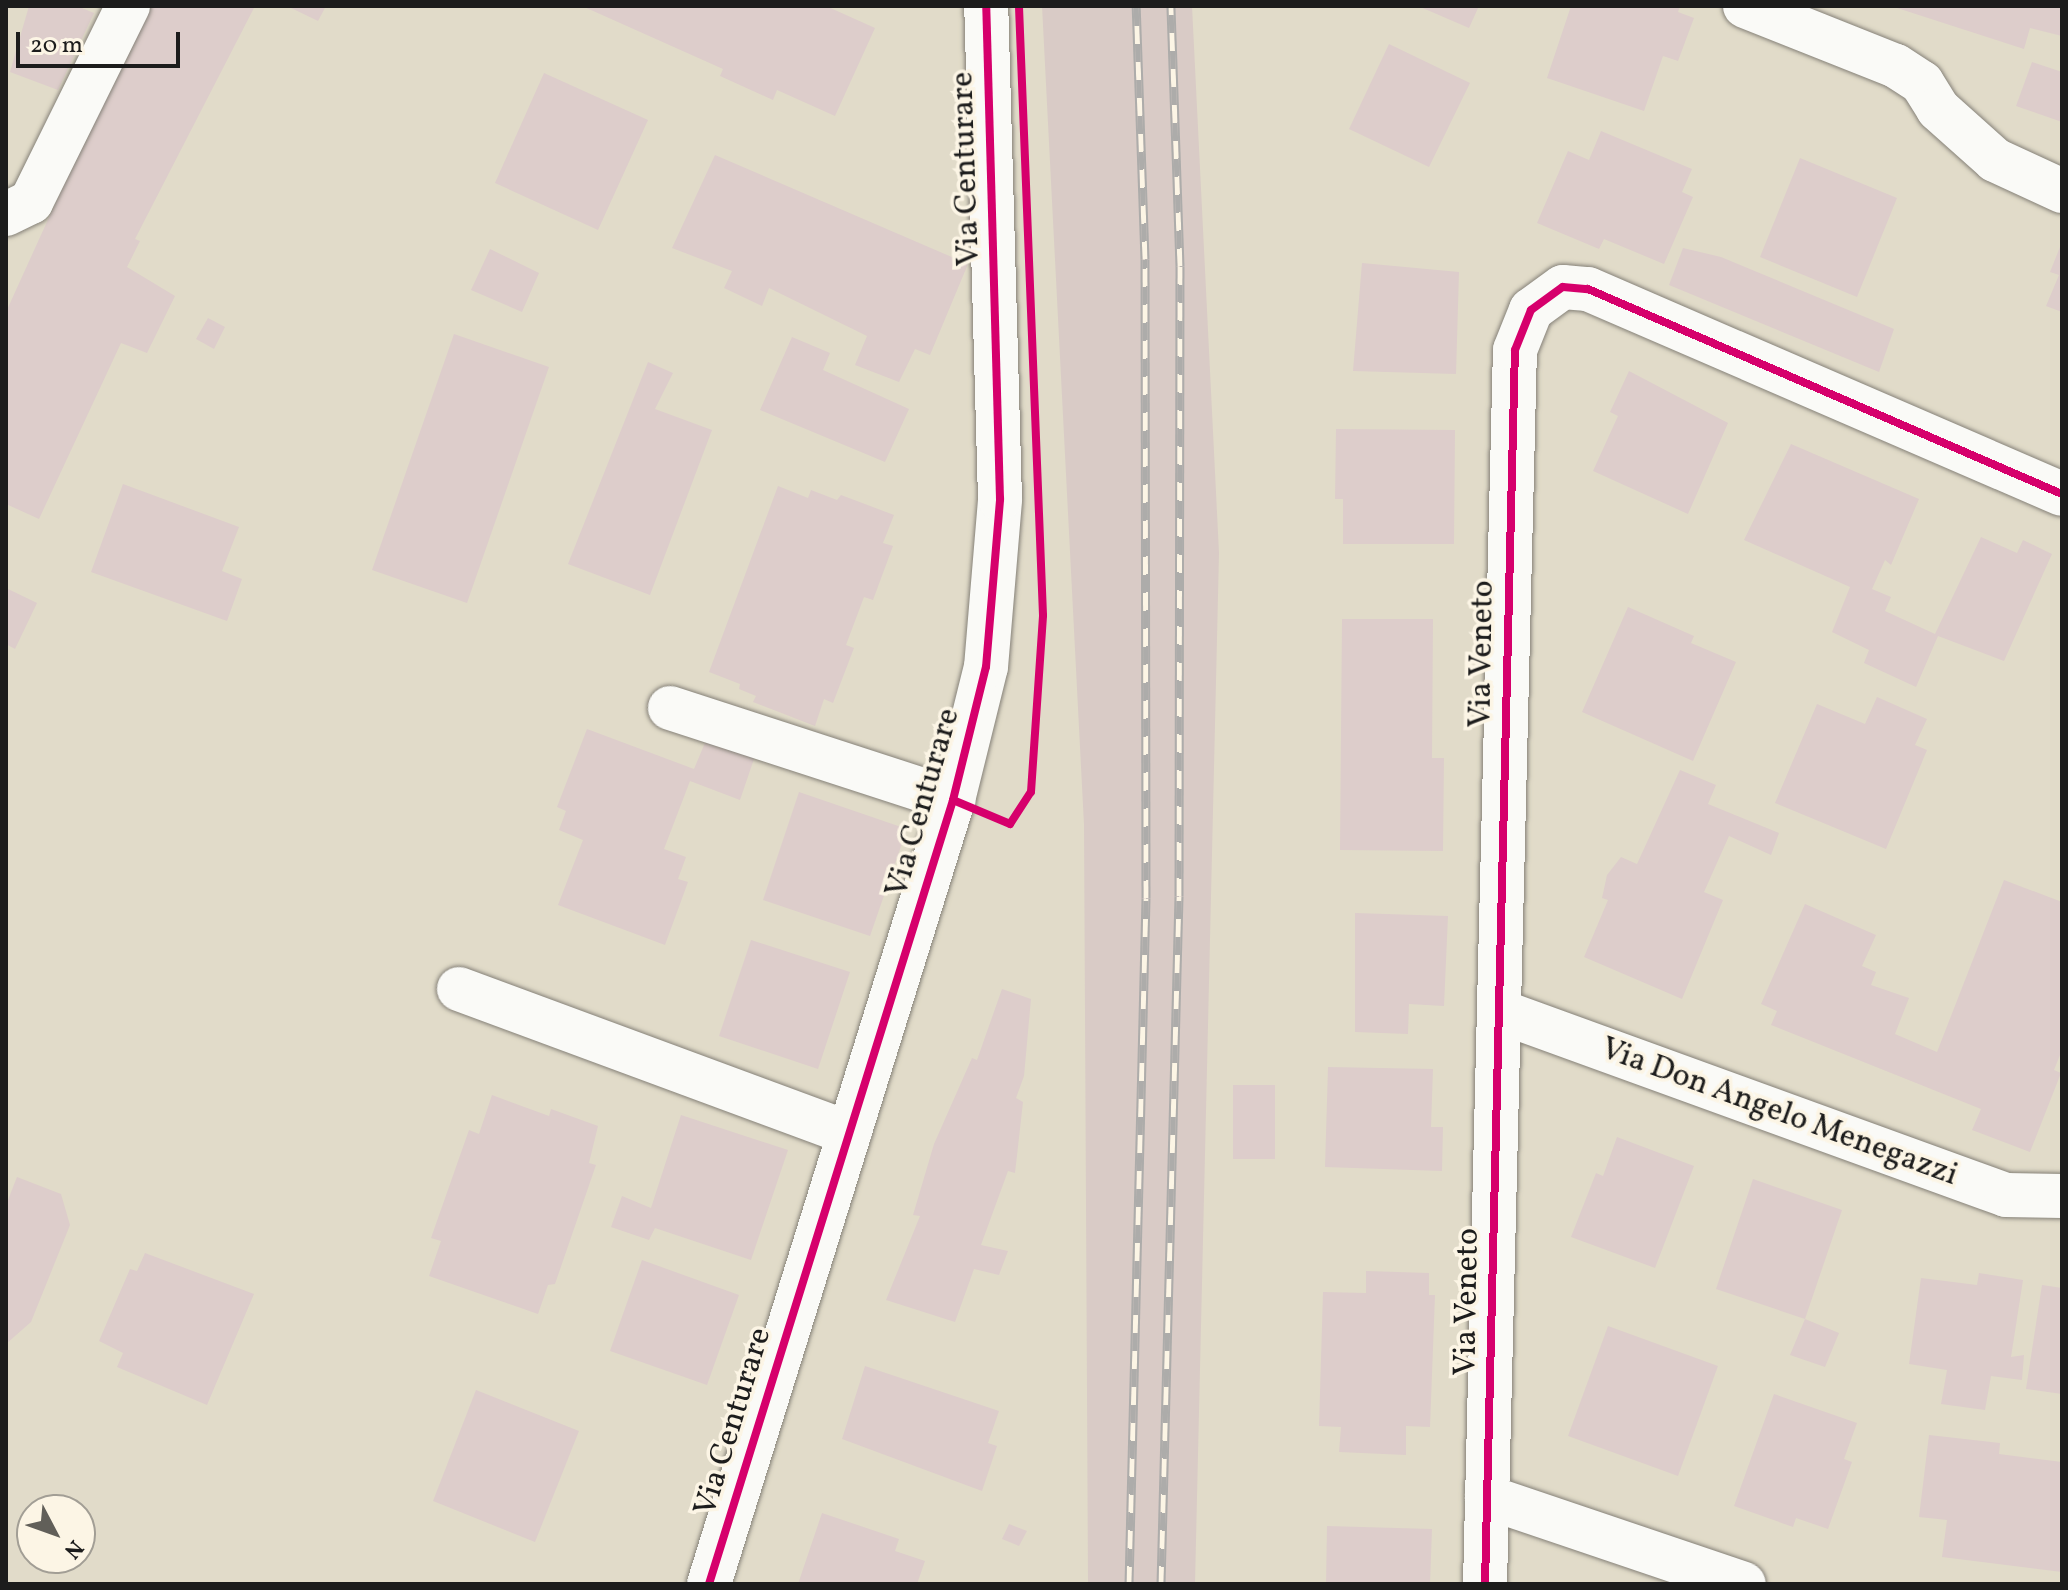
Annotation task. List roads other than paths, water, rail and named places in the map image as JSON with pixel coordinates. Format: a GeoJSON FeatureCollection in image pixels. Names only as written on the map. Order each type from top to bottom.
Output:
{"type":"FeatureCollection","features":[{"type":"Feature","properties":{"kind":"street"},"geometry":{"type":"LineString","coordinates":[[6,214],[31,202],[128,6]]}},
{"type":"Feature","properties":{"kind":"street","name":"Via Centurare"},"geometry":{"type":"LineString","coordinates":[[709,1584],[953,800],[986,667],[1000,499],[986,6]]}},
{"type":"Feature","properties":{"kind":"street"},"geometry":{"type":"LineString","coordinates":[[1745,6],[1896,66],[1922,83],[1938,109],[1995,160],[2062,191]]}},
{"type":"Feature","properties":{"kind":"street","name":"Via Veneto"},"geometry":{"type":"LineString","coordinates":[[1485,1584],[1515,350],[1531,310],[1563,287],[1588,289],[2062,494]]}},
{"type":"Feature","properties":{"kind":"street","name":"Via Centurare"},"geometry":{"type":"LineString","coordinates":[[670,708],[953,800]]}},
{"type":"Feature","properties":{"kind":"street"},"geometry":{"type":"LineString","coordinates":[[459,989],[849,1133]]}},
{"type":"Feature","properties":{"kind":"street","name":"Via Don Angelo Menegazzi"},"geometry":{"type":"LineString","coordinates":[[1499,1011],[2006,1195],[2062,1196]]}},
{"type":"Feature","properties":{"kind":"street"},"geometry":{"type":"LineString","coordinates":[[1487,1497],[1744,1584]]}},
{"type":"Feature","properties":{"kind":"railway"},"geometry":{"type":"LineString","coordinates":[[1129,1584],[1146,898],[1145,259],[1136,6]]}},
{"type":"Feature","properties":{"kind":"railway"},"geometry":{"type":"LineString","coordinates":[[1161,1584],[1179,896],[1180,266],[1171,6]]}}]}
